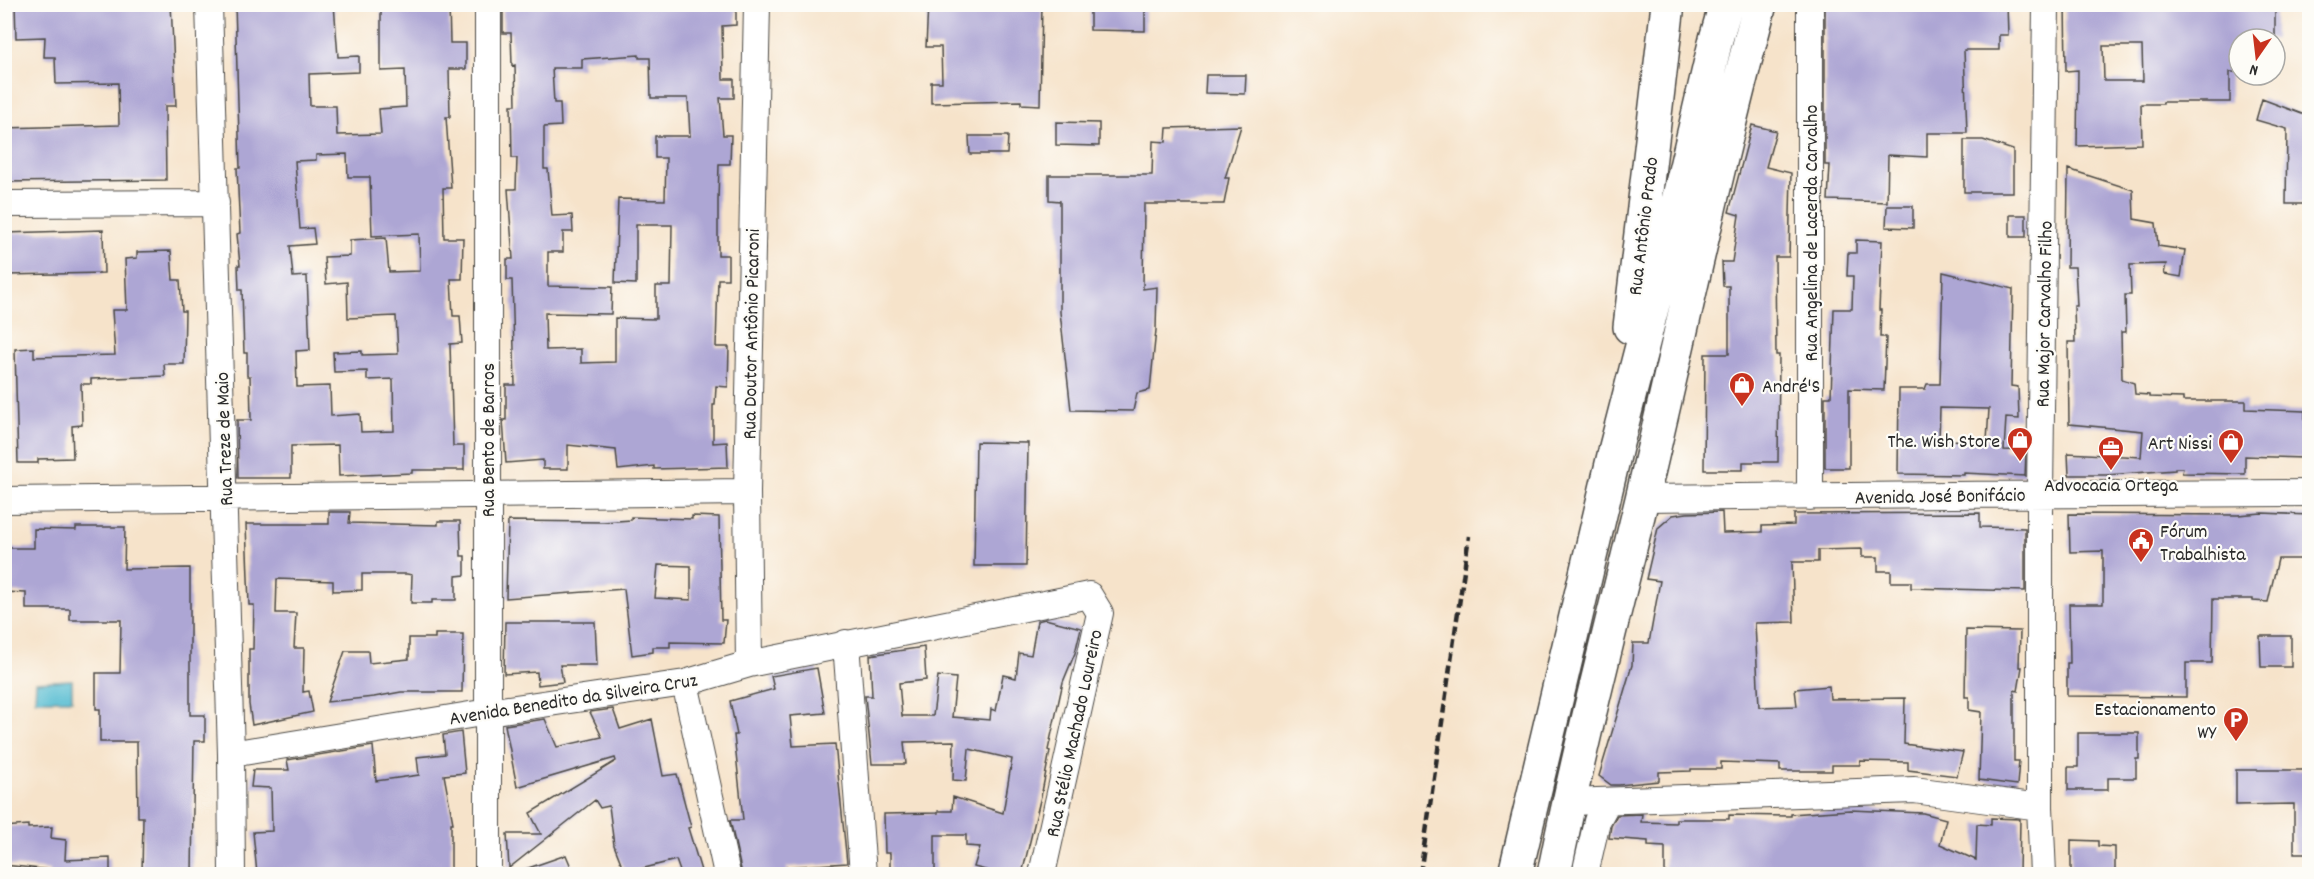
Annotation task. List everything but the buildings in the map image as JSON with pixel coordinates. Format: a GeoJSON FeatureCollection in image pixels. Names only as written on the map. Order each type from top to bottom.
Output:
{"type":"FeatureCollection","features":[{"type":"Feature","properties":{"kind":"main road","name":"Rua Antônio Prado"},"geometry":{"type":"LineString","coordinates":[[1616,447],[1668,4]]}},
{"type":"Feature","properties":{"kind":"main road"},"geometry":{"type":"LineString","coordinates":[[1515,874],[1616,447],[1726,4]]}},
{"type":"Feature","properties":{"kind":"main road"},"geometry":{"type":"LineString","coordinates":[[1554,874],[1568,802],[1642,498],[1730,117],[1760,4]]}},
{"type":"Feature","properties":{"kind":"street","name":"Rua Treze de Maio"},"geometry":{"type":"LineString","coordinates":[[209,4],[231,754],[232,874]]}},
{"type":"Feature","properties":{"kind":"street","name":"Rua Bento de Barros"},"geometry":{"type":"LineString","coordinates":[[488,4],[488,874]]}},
{"type":"Feature","properties":{"kind":"street","name":"Rua Doutor Antônio Picaroni"},"geometry":{"type":"LineString","coordinates":[[749,664],[747,492],[757,4]]}},
{"type":"Feature","properties":{"kind":"street","name":"Rua Angelina de Lacerda Carvalho"},"geometry":{"type":"LineString","coordinates":[[1810,4],[1810,497]]}},
{"type":"Feature","properties":{"kind":"street","name":"Rua Major Carvalho Filho"},"geometry":{"type":"LineString","coordinates":[[2043,874],[2040,807],[2040,493],[2046,4]]}},
{"type":"Feature","properties":{"kind":"street"},"geometry":{"type":"LineString","coordinates":[[4,204],[216,203]]}},
{"type":"Feature","properties":{"kind":"street"},"geometry":{"type":"LineString","coordinates":[[4,500],[747,492]]}},
{"type":"Feature","properties":{"kind":"street","name":"Avenida José Bonifácio"},"geometry":{"type":"LineString","coordinates":[[1642,498],[2040,493],[2310,493]]}},
{"type":"Feature","properties":{"kind":"street","name":"Avenida Benedito da Silveira Cruz"},"geometry":{"type":"LineString","coordinates":[[231,754],[685,683],[749,664],[1089,595]]}},
{"type":"Feature","properties":{"kind":"street","name":"Rua Stélio Machado Loureiro"},"geometry":{"type":"LineString","coordinates":[[1042,874],[1100,613],[1089,595]]}},
{"type":"Feature","properties":{"kind":"street"},"geometry":{"type":"LineString","coordinates":[[846,643],[863,874]]}},
{"type":"Feature","properties":{"kind":"street"},"geometry":{"type":"LineString","coordinates":[[685,683],[727,874]]}},
{"type":"Feature","properties":{"kind":"street"},"geometry":{"type":"LineString","coordinates":[[1568,802],[1914,790],[2040,807]]}},
{"type":"Feature","properties":{"kind":"street"},"geometry":{"type":"LineString","coordinates":[[1585,874],[1597,821],[1608,801]]}},
{"type":"Feature","properties":{"kind":"water"},"geometry":{"type":"Polygon","coordinates":[[[72,680],[72,700],[35,700],[36,682],[72,680]]]}},
{"type":"Feature","properties":{"kind":"railway"},"geometry":{"type":"LineString","coordinates":[[1420,874],[1469,536]]}},
{"type":"Feature","properties":{"kind":"place","name":"André'S"},"geometry":{"type":"Point","coordinates":[1742,408]}},
{"type":"Feature","properties":{"kind":"place","name":"The. Wish Store"},"geometry":{"type":"Point","coordinates":[2020,463]}},
{"type":"Feature","properties":{"kind":"place","name":"Art Nissi"},"geometry":{"type":"Point","coordinates":[2231,465]}},
{"type":"Feature","properties":{"kind":"place","name":"Advocacia Ortega"},"geometry":{"type":"Point","coordinates":[2111,472]}},
{"type":"Feature","properties":{"kind":"place","name":"Fórum Trabalhista"},"geometry":{"type":"Point","coordinates":[2141,564]}},
{"type":"Feature","properties":{"kind":"place","name":"Estacionamento WY"},"geometry":{"type":"Point","coordinates":[2236,743]}}]}
